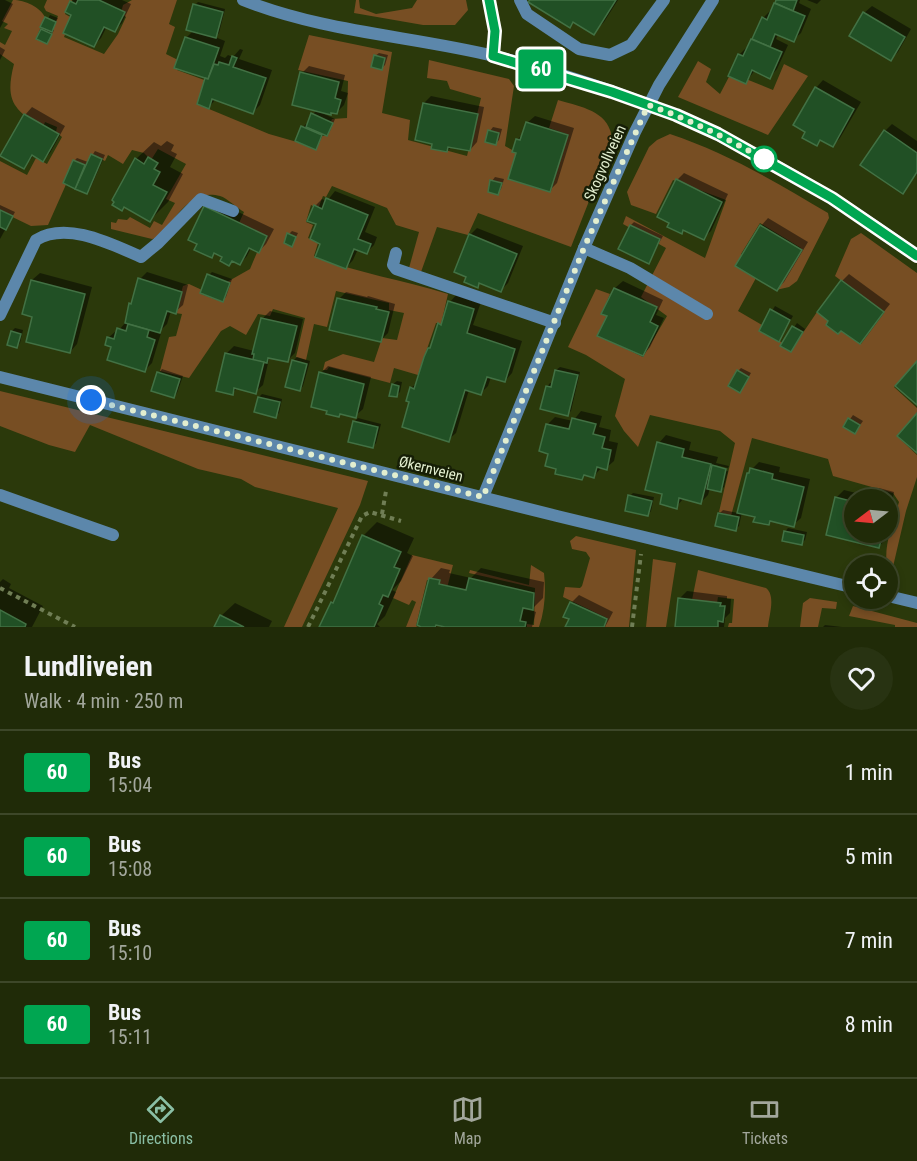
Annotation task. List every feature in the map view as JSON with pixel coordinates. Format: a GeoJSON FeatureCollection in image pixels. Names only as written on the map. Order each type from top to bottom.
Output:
{"type":"FeatureCollection","features":[{"type":"Feature","properties":{"kind":"street"},"geometry":{"type":"LineString","coordinates":[[243,0],[267,9],[352,30],[493,56],[544,70],[676,115],[718,134],[796,176],[844,205],[917,256]]}},
{"type":"Feature","properties":{"kind":"street"},"geometry":{"type":"LineString","coordinates":[[489,0],[495,31],[493,56]]}},
{"type":"Feature","properties":{"kind":"street"},"geometry":{"type":"LineString","coordinates":[[520,0],[528,14],[579,49],[610,55],[631,45],[664,0]]}},
{"type":"Feature","properties":{"kind":"street","name":"Skogvollveien"},"geometry":{"type":"LineString","coordinates":[[483,497],[584,248],[648,105],[713,0]]}},
{"type":"Feature","properties":{"kind":"street"},"geometry":{"type":"LineString","coordinates":[[0,315],[36,240],[43,236],[51,234],[93,236],[141,257],[201,199],[233,211]]}},
{"type":"Feature","properties":{"kind":"street"},"geometry":{"type":"LineString","coordinates":[[584,248],[630,268],[706,314]]}},
{"type":"Feature","properties":{"kind":"street"},"geometry":{"type":"LineString","coordinates":[[396,253],[393,265],[396,269],[555,322]]}},
{"type":"Feature","properties":{"kind":"street","name":"Økernveien"},"geometry":{"type":"LineString","coordinates":[[0,377],[844,585]]}},
{"type":"Feature","properties":{"kind":"street"},"geometry":{"type":"LineString","coordinates":[[0,495],[113,535]]}},
{"type":"Feature","properties":{"kind":"street"},"geometry":{"type":"LineString","coordinates":[[898,598],[917,603]]}},
{"type":"Feature","properties":{"kind":"path"},"geometry":{"type":"LineString","coordinates":[[308,627],[362,516],[370,512],[401,521]]}},
{"type":"Feature","properties":{"kind":"path"},"geometry":{"type":"LineString","coordinates":[[632,627],[642,550]]}},
{"type":"Feature","properties":{"kind":"path"},"geometry":{"type":"LineString","coordinates":[[0,588],[75,627]]}},
{"type":"Feature","properties":{"kind":"shaded area"},"geometry":{"type":"Polygon","coordinates":[[[13,0],[32,5],[43,13],[45,17],[36,39],[47,44],[58,16],[46,11],[44,7],[47,0],[72,0],[65,14],[72,18],[64,37],[104,54],[118,34],[126,17],[121,13],[123,5],[132,0],[177,0],[169,24],[175,27],[166,54],[180,61],[177,70],[207,81],[197,104],[269,134],[316,150],[322,136],[326,136],[332,119],[347,118],[348,81],[298,70],[309,35],[392,52],[382,113],[410,120],[408,140],[467,156],[481,98],[450,89],[447,81],[427,78],[429,60],[509,79],[514,86],[505,146],[516,152],[509,178],[551,191],[567,134],[549,128],[558,100],[588,109],[602,118],[611,132],[611,145],[571,247],[478,213],[468,235],[437,227],[421,272],[409,268],[419,232],[396,225],[387,208],[332,186],[326,197],[323,196],[318,209],[311,205],[306,222],[313,225],[308,238],[318,243],[314,256],[448,294],[441,324],[436,323],[418,375],[394,368],[390,383],[329,367],[323,370],[325,362],[343,354],[374,362],[382,338],[397,340],[404,313],[389,310],[389,303],[336,291],[327,327],[314,324],[306,360],[296,357],[305,318],[273,309],[270,316],[258,314],[246,335],[230,326],[221,331],[189,378],[160,371],[169,337],[176,336],[182,314],[175,313],[183,286],[189,284],[202,290],[201,294],[220,301],[227,282],[250,269],[264,236],[239,223],[244,212],[223,197],[210,195],[201,196],[185,206],[161,237],[152,239],[111,229],[111,222],[116,223],[118,219],[127,220],[130,217],[150,228],[154,221],[162,225],[175,203],[166,199],[186,164],[158,149],[151,160],[144,153],[132,150],[123,164],[108,155],[105,161],[93,155],[87,168],[76,162],[48,225],[31,226],[0,211],[0,161],[27,175],[36,158],[47,164],[62,137],[56,132],[57,127],[45,122],[43,127],[24,115],[11,95],[10,86],[14,64],[0,54],[0,42],[5,45],[12,31],[4,28],[8,24],[2,21],[13,0]]]}},
{"type":"Feature","properties":{"kind":"shaded area"},"geometry":{"type":"Polygon","coordinates":[[[356,0],[359,0],[360,8],[376,14],[412,8],[417,0],[466,0],[468,10],[455,25],[423,25],[354,13],[356,0]]]}},
{"type":"Feature","properties":{"kind":"shaded area"},"geometry":{"type":"Polygon","coordinates":[[[698,61],[711,69],[706,82],[720,94],[731,73],[773,90],[784,64],[808,76],[768,135],[678,97],[698,61]]]}},
{"type":"Feature","properties":{"kind":"shaded area"},"geometry":{"type":"Polygon","coordinates":[[[670,134],[732,159],[828,213],[829,218],[797,281],[789,287],[776,290],[801,248],[760,223],[741,254],[756,278],[738,311],[762,325],[792,349],[817,312],[861,344],[884,313],[835,276],[851,239],[861,233],[917,273],[917,362],[894,387],[917,408],[917,413],[897,436],[917,455],[917,477],[896,555],[886,555],[886,553],[888,543],[898,543],[898,489],[879,489],[833,476],[828,459],[752,438],[731,516],[719,512],[735,443],[720,431],[650,415],[638,447],[615,416],[625,379],[586,355],[568,347],[596,289],[610,294],[602,313],[607,315],[598,335],[643,357],[667,316],[641,297],[666,248],[623,224],[626,216],[705,258],[726,200],[673,180],[656,214],[631,205],[627,192],[649,147],[670,134]]]}},
{"type":"Feature","properties":{"kind":"shaded area"},"geometry":{"type":"Polygon","coordinates":[[[0,391],[368,481],[360,505],[302,627],[284,627],[338,508],[255,487],[241,479],[198,469],[90,425],[75,452],[49,445],[0,426],[0,391]]]}},
{"type":"Feature","properties":{"kind":"shaded area"},"geometry":{"type":"Polygon","coordinates":[[[576,536],[636,550],[629,627],[604,627],[607,618],[563,597],[565,587],[580,588],[582,586],[590,558],[586,552],[572,549],[570,541],[576,536]]]}},
{"type":"Feature","properties":{"kind":"shaded area"},"geometry":{"type":"Polygon","coordinates":[[[412,555],[453,565],[447,588],[437,585],[437,582],[427,580],[416,626],[418,627],[406,627],[416,602],[412,600],[409,605],[393,598],[412,555]]]}},
{"type":"Feature","properties":{"kind":"shaded area"},"geometry":{"type":"Polygon","coordinates":[[[653,559],[676,563],[666,627],[646,627],[653,559]]]}},
{"type":"Feature","properties":{"kind":"shaded area"},"geometry":{"type":"Polygon","coordinates":[[[531,565],[544,573],[545,600],[539,627],[527,627],[527,624],[534,625],[535,588],[469,573],[470,570],[529,585],[531,565]]]}},
{"type":"Feature","properties":{"kind":"shaded area"},"geometry":{"type":"Polygon","coordinates":[[[698,570],[766,588],[771,596],[768,627],[728,627],[729,623],[732,623],[734,599],[718,597],[717,603],[692,600],[698,570]]]}},
{"type":"Feature","properties":{"kind":"shaded area"},"geometry":{"type":"Polygon","coordinates":[[[810,598],[837,602],[836,609],[822,608],[818,627],[800,627],[803,603],[810,598]]]}},
{"type":"Feature","properties":{"kind":"shaded area"},"geometry":{"type":"Polygon","coordinates":[[[852,609],[864,609],[917,623],[917,627],[895,627],[895,625],[849,616],[852,609]]]}},
{"type":"Feature","properties":{"kind":"building"},"geometry":{"type":"Polygon","coordinates":[[[78,0],[99,0],[125,12],[115,32],[104,27],[94,47],[63,33],[71,15],[65,12],[70,1],[76,4],[78,0]]]}},
{"type":"Feature","properties":{"kind":"building"},"geometry":{"type":"Polygon","coordinates":[[[530,0],[616,0],[594,35],[573,22],[570,28],[528,2],[530,0]]]}},
{"type":"Feature","properties":{"kind":"building"},"geometry":{"type":"Polygon","coordinates":[[[776,0],[797,0],[793,11],[775,3],[776,0]]]}},
{"type":"Feature","properties":{"kind":"building"},"geometry":{"type":"Polygon","coordinates":[[[774,3],[805,16],[794,42],[775,34],[770,47],[752,39],[762,17],[767,20],[774,3]]]}},
{"type":"Feature","properties":{"kind":"building"},"geometry":{"type":"Polygon","coordinates":[[[193,4],[223,12],[216,38],[186,30],[193,4]]]}},
{"type":"Feature","properties":{"kind":"building"},"geometry":{"type":"Polygon","coordinates":[[[863,12],[905,37],[891,61],[849,36],[863,12]]]}},
{"type":"Feature","properties":{"kind":"building"},"geometry":{"type":"Polygon","coordinates":[[[45,17],[56,22],[52,32],[40,27],[45,17]]]}},
{"type":"Feature","properties":{"kind":"building"},"geometry":{"type":"Polygon","coordinates":[[[41,29],[52,34],[47,44],[36,39],[41,29]]]}},
{"type":"Feature","properties":{"kind":"building"},"geometry":{"type":"Polygon","coordinates":[[[185,37],[219,48],[208,79],[174,68],[185,37]]]}},
{"type":"Feature","properties":{"kind":"building"},"geometry":{"type":"Polygon","coordinates":[[[751,39],[782,52],[770,79],[752,70],[746,84],[728,76],[738,54],[743,56],[751,39]]]}},
{"type":"Feature","properties":{"kind":"building"},"geometry":{"type":"Polygon","coordinates":[[[374,55],[385,58],[382,70],[371,67],[374,55]]]}},
{"type":"Feature","properties":{"kind":"building"},"geometry":{"type":"Polygon","coordinates":[[[232,56],[237,58],[233,67],[266,78],[253,114],[212,99],[209,109],[197,104],[205,78],[208,79],[214,64],[218,65],[219,62],[229,65],[232,56]]]}},
{"type":"Feature","properties":{"kind":"building"},"geometry":{"type":"Polygon","coordinates":[[[300,72],[339,82],[335,98],[341,100],[337,114],[331,113],[331,115],[292,105],[300,72]]]}},
{"type":"Feature","properties":{"kind":"building"},"geometry":{"type":"Polygon","coordinates":[[[815,87],[854,109],[833,147],[820,140],[817,146],[802,138],[805,132],[793,125],[815,87]]]}},
{"type":"Feature","properties":{"kind":"building"},"geometry":{"type":"Polygon","coordinates":[[[423,103],[478,114],[470,151],[448,147],[447,152],[431,149],[432,144],[415,140],[423,103]]]}},
{"type":"Feature","properties":{"kind":"building"},"geometry":{"type":"Polygon","coordinates":[[[311,113],[333,123],[327,136],[306,127],[311,113]]]}},
{"type":"Feature","properties":{"kind":"building"},"geometry":{"type":"Polygon","coordinates":[[[24,114],[59,134],[43,162],[32,155],[24,169],[0,156],[24,114]]]}},
{"type":"Feature","properties":{"kind":"building"},"geometry":{"type":"Polygon","coordinates":[[[526,122],[568,135],[550,192],[508,179],[516,153],[512,152],[516,139],[520,140],[526,122]]]}},
{"type":"Feature","properties":{"kind":"building"},"geometry":{"type":"Polygon","coordinates":[[[301,126],[322,135],[316,150],[295,141],[301,126]]]}},
{"type":"Feature","properties":{"kind":"building"},"geometry":{"type":"Polygon","coordinates":[[[488,130],[499,133],[496,145],[485,142],[488,130]]]}},
{"type":"Feature","properties":{"kind":"building"},"geometry":{"type":"Polygon","coordinates":[[[884,130],[917,153],[917,172],[903,194],[860,165],[884,130]]]}},
{"type":"Feature","properties":{"kind":"building"},"geometry":{"type":"Polygon","coordinates":[[[91,154],[102,159],[87,194],[75,189],[91,154]]]}},
{"type":"Feature","properties":{"kind":"building"},"geometry":{"type":"Polygon","coordinates":[[[148,157],[158,163],[154,169],[160,172],[153,185],[167,192],[150,222],[124,207],[122,211],[112,205],[114,202],[112,200],[135,158],[144,164],[148,157]]]}},
{"type":"Feature","properties":{"kind":"building"},"geometry":{"type":"Polygon","coordinates":[[[73,160],[85,165],[75,189],[63,183],[73,160]]]}},
{"type":"Feature","properties":{"kind":"building"},"geometry":{"type":"Polygon","coordinates":[[[676,179],[722,202],[704,240],[683,230],[682,234],[667,227],[669,223],[657,217],[676,179]]]}},
{"type":"Feature","properties":{"kind":"building"},"geometry":{"type":"Polygon","coordinates":[[[490,180],[502,183],[498,195],[488,192],[490,180]]]}},
{"type":"Feature","properties":{"kind":"building"},"geometry":{"type":"Polygon","coordinates":[[[326,198],[368,215],[358,239],[371,244],[367,254],[354,249],[346,269],[315,257],[320,244],[310,239],[316,224],[307,221],[314,205],[322,209],[326,198]]]}},
{"type":"Feature","properties":{"kind":"building"},"geometry":{"type":"Polygon","coordinates":[[[204,206],[267,236],[259,253],[249,248],[240,265],[232,261],[229,266],[220,261],[222,257],[214,253],[212,258],[194,250],[197,244],[188,240],[204,206]]]}},
{"type":"Feature","properties":{"kind":"building"},"geometry":{"type":"Polygon","coordinates":[[[0,210],[13,216],[6,230],[0,227],[0,210]]]}},
{"type":"Feature","properties":{"kind":"building"},"geometry":{"type":"Polygon","coordinates":[[[630,225],[660,239],[649,264],[618,249],[630,225]]]}},
{"type":"Feature","properties":{"kind":"building"},"geometry":{"type":"Polygon","coordinates":[[[760,225],[802,250],[777,291],[735,266],[760,225]]]}},
{"type":"Feature","properties":{"kind":"building"},"geometry":{"type":"Polygon","coordinates":[[[287,233],[296,237],[292,247],[284,243],[287,233]]]}},
{"type":"Feature","properties":{"kind":"building"},"geometry":{"type":"Polygon","coordinates":[[[469,234],[517,254],[501,292],[479,283],[478,288],[464,282],[466,277],[454,272],[469,234]]]}},
{"type":"Feature","properties":{"kind":"building"},"geometry":{"type":"Polygon","coordinates":[[[207,274],[230,283],[223,302],[200,293],[207,274]]]}},
{"type":"Feature","properties":{"kind":"building"},"geometry":{"type":"Polygon","coordinates":[[[138,278],[182,292],[176,314],[167,311],[160,333],[125,323],[138,278]]]}},
{"type":"Feature","properties":{"kind":"building"},"geometry":{"type":"Polygon","coordinates":[[[31,280],[85,294],[70,353],[26,342],[32,317],[22,314],[31,280]]]}},
{"type":"Feature","properties":{"kind":"building"},"geometry":{"type":"Polygon","coordinates":[[[841,280],[884,312],[860,344],[841,331],[838,334],[826,325],[828,321],[817,312],[841,280]]]}},
{"type":"Feature","properties":{"kind":"building"},"geometry":{"type":"Polygon","coordinates":[[[614,288],[657,307],[650,322],[658,326],[643,356],[597,336],[607,316],[601,314],[614,288]]]}},
{"type":"Feature","properties":{"kind":"building"},"geometry":{"type":"Polygon","coordinates":[[[337,298],[389,312],[381,342],[329,330],[337,298]]]}},
{"type":"Feature","properties":{"kind":"building"},"geometry":{"type":"Polygon","coordinates":[[[448,301],[474,309],[467,333],[515,349],[505,382],[487,377],[481,395],[465,390],[449,442],[402,427],[409,402],[406,401],[410,387],[414,389],[424,357],[430,348],[438,323],[441,325],[448,301]]]}},
{"type":"Feature","properties":{"kind":"building"},"geometry":{"type":"Polygon","coordinates":[[[770,309],[790,320],[779,342],[759,331],[770,309]]]}},
{"type":"Feature","properties":{"kind":"building"},"geometry":{"type":"Polygon","coordinates":[[[261,318],[297,326],[288,362],[268,358],[267,363],[253,360],[254,354],[252,354],[261,318]]]}},
{"type":"Feature","properties":{"kind":"building"},"geometry":{"type":"Polygon","coordinates":[[[128,324],[149,330],[147,337],[155,340],[145,372],[107,360],[111,347],[105,345],[107,337],[114,339],[117,328],[126,331],[128,324]]]}},
{"type":"Feature","properties":{"kind":"building"},"geometry":{"type":"Polygon","coordinates":[[[792,326],[803,332],[791,352],[780,346],[792,326]]]}},
{"type":"Feature","properties":{"kind":"building"},"geometry":{"type":"Polygon","coordinates":[[[11,331],[21,334],[17,348],[7,345],[11,331]]]}},
{"type":"Feature","properties":{"kind":"building"},"geometry":{"type":"Polygon","coordinates":[[[225,353],[264,362],[256,394],[234,388],[233,395],[216,391],[225,353]]]}},
{"type":"Feature","properties":{"kind":"building"},"geometry":{"type":"Polygon","coordinates":[[[292,360],[307,364],[300,391],[285,387],[292,360]]]}},
{"type":"Feature","properties":{"kind":"building"},"geometry":{"type":"Polygon","coordinates":[[[917,361],[917,405],[895,386],[917,361]]]}},
{"type":"Feature","properties":{"kind":"building"},"geometry":{"type":"Polygon","coordinates":[[[555,370],[578,375],[568,416],[540,409],[546,386],[551,387],[555,370]]]}},
{"type":"Feature","properties":{"kind":"building"},"geometry":{"type":"Polygon","coordinates":[[[737,370],[749,377],[740,393],[728,386],[737,370]]]}},
{"type":"Feature","properties":{"kind":"building"},"geometry":{"type":"Polygon","coordinates":[[[157,372],[180,379],[174,398],[151,391],[157,372]]]}},
{"type":"Feature","properties":{"kind":"building"},"geometry":{"type":"Polygon","coordinates":[[[319,372],[364,384],[356,418],[340,414],[339,417],[326,414],[327,411],[311,407],[319,372]]]}},
{"type":"Feature","properties":{"kind":"building"},"geometry":{"type":"Polygon","coordinates":[[[392,384],[399,386],[397,397],[389,396],[392,384]]]}},
{"type":"Feature","properties":{"kind":"building"},"geometry":{"type":"Polygon","coordinates":[[[258,397],[280,402],[276,418],[254,412],[258,397]]]}},
{"type":"Feature","properties":{"kind":"building"},"geometry":{"type":"Polygon","coordinates":[[[917,413],[917,453],[897,436],[917,413]]]}},
{"type":"Feature","properties":{"kind":"building"},"geometry":{"type":"Polygon","coordinates":[[[572,418],[596,424],[593,434],[605,437],[602,448],[611,450],[607,470],[597,467],[594,478],[584,475],[582,480],[555,474],[556,469],[545,466],[548,454],[539,451],[546,424],[569,429],[572,418]]]}},
{"type":"Feature","properties":{"kind":"building"},"geometry":{"type":"Polygon","coordinates":[[[848,418],[860,425],[855,434],[843,427],[848,418]]]}},
{"type":"Feature","properties":{"kind":"building"},"geometry":{"type":"Polygon","coordinates":[[[353,421],[378,427],[373,448],[348,442],[353,421]]]}},
{"type":"Feature","properties":{"kind":"building"},"geometry":{"type":"Polygon","coordinates":[[[657,442],[684,449],[682,457],[711,464],[701,504],[679,498],[677,509],[660,504],[662,494],[645,490],[657,442]]]}},
{"type":"Feature","properties":{"kind":"building"},"geometry":{"type":"Polygon","coordinates":[[[712,465],[726,469],[721,492],[707,489],[712,465]]]}},
{"type":"Feature","properties":{"kind":"building"},"geometry":{"type":"Polygon","coordinates":[[[750,468],[773,474],[772,479],[804,487],[794,527],[770,521],[769,525],[753,522],[755,517],[737,513],[750,468]]]}},
{"type":"Feature","properties":{"kind":"building"},"geometry":{"type":"Polygon","coordinates":[[[628,495],[652,501],[648,516],[625,511],[628,495]]]}},
{"type":"Feature","properties":{"kind":"building"},"geometry":{"type":"Polygon","coordinates":[[[835,497],[844,499],[844,539],[826,535],[835,497]]]}},
{"type":"Feature","properties":{"kind":"building"},"geometry":{"type":"Polygon","coordinates":[[[718,513],[739,517],[736,531],[715,526],[718,513]]]}},
{"type":"Feature","properties":{"kind":"building"},"geometry":{"type":"Polygon","coordinates":[[[784,531],[804,535],[802,545],[782,541],[784,531]]]}},
{"type":"Feature","properties":{"kind":"building"},"geometry":{"type":"Polygon","coordinates":[[[362,535],[401,552],[394,567],[400,569],[388,597],[383,595],[379,604],[383,606],[374,627],[319,627],[331,602],[333,603],[362,535]]]}},
{"type":"Feature","properties":{"kind":"building"},"geometry":{"type":"Polygon","coordinates":[[[859,543],[880,543],[879,548],[859,543]]]}},
{"type":"Feature","properties":{"kind":"building"},"geometry":{"type":"Polygon","coordinates":[[[429,578],[440,580],[439,584],[466,590],[469,578],[534,593],[533,610],[523,608],[520,621],[526,622],[525,627],[436,625],[435,627],[421,627],[417,625],[429,578]]]}},
{"type":"Feature","properties":{"kind":"building"},"geometry":{"type":"Polygon","coordinates":[[[678,598],[721,603],[720,606],[725,606],[723,622],[718,621],[718,627],[675,627],[678,598]]]}},
{"type":"Feature","properties":{"kind":"building"},"geometry":{"type":"Polygon","coordinates":[[[570,602],[607,619],[604,627],[565,627],[569,619],[563,617],[570,602]]]}},
{"type":"Feature","properties":{"kind":"building"},"geometry":{"type":"Polygon","coordinates":[[[0,610],[26,624],[25,627],[0,627],[0,610]]]}},
{"type":"Feature","properties":{"kind":"building"},"geometry":{"type":"Polygon","coordinates":[[[220,615],[244,627],[214,627],[220,615]]]}},
{"type":"Feature","properties":{"kind":"bus line","name":"60"},"geometry":{"type":"LineString","coordinates":[[489,0],[495,31],[493,56],[612,92],[676,115],[718,134],[844,205],[917,256]]}},
{"type":"Feature","properties":{"kind":"route"},"geometry":{"type":"LineString","coordinates":[[91,400],[483,497],[584,248],[648,105],[718,134],[764,159]]}}]}
